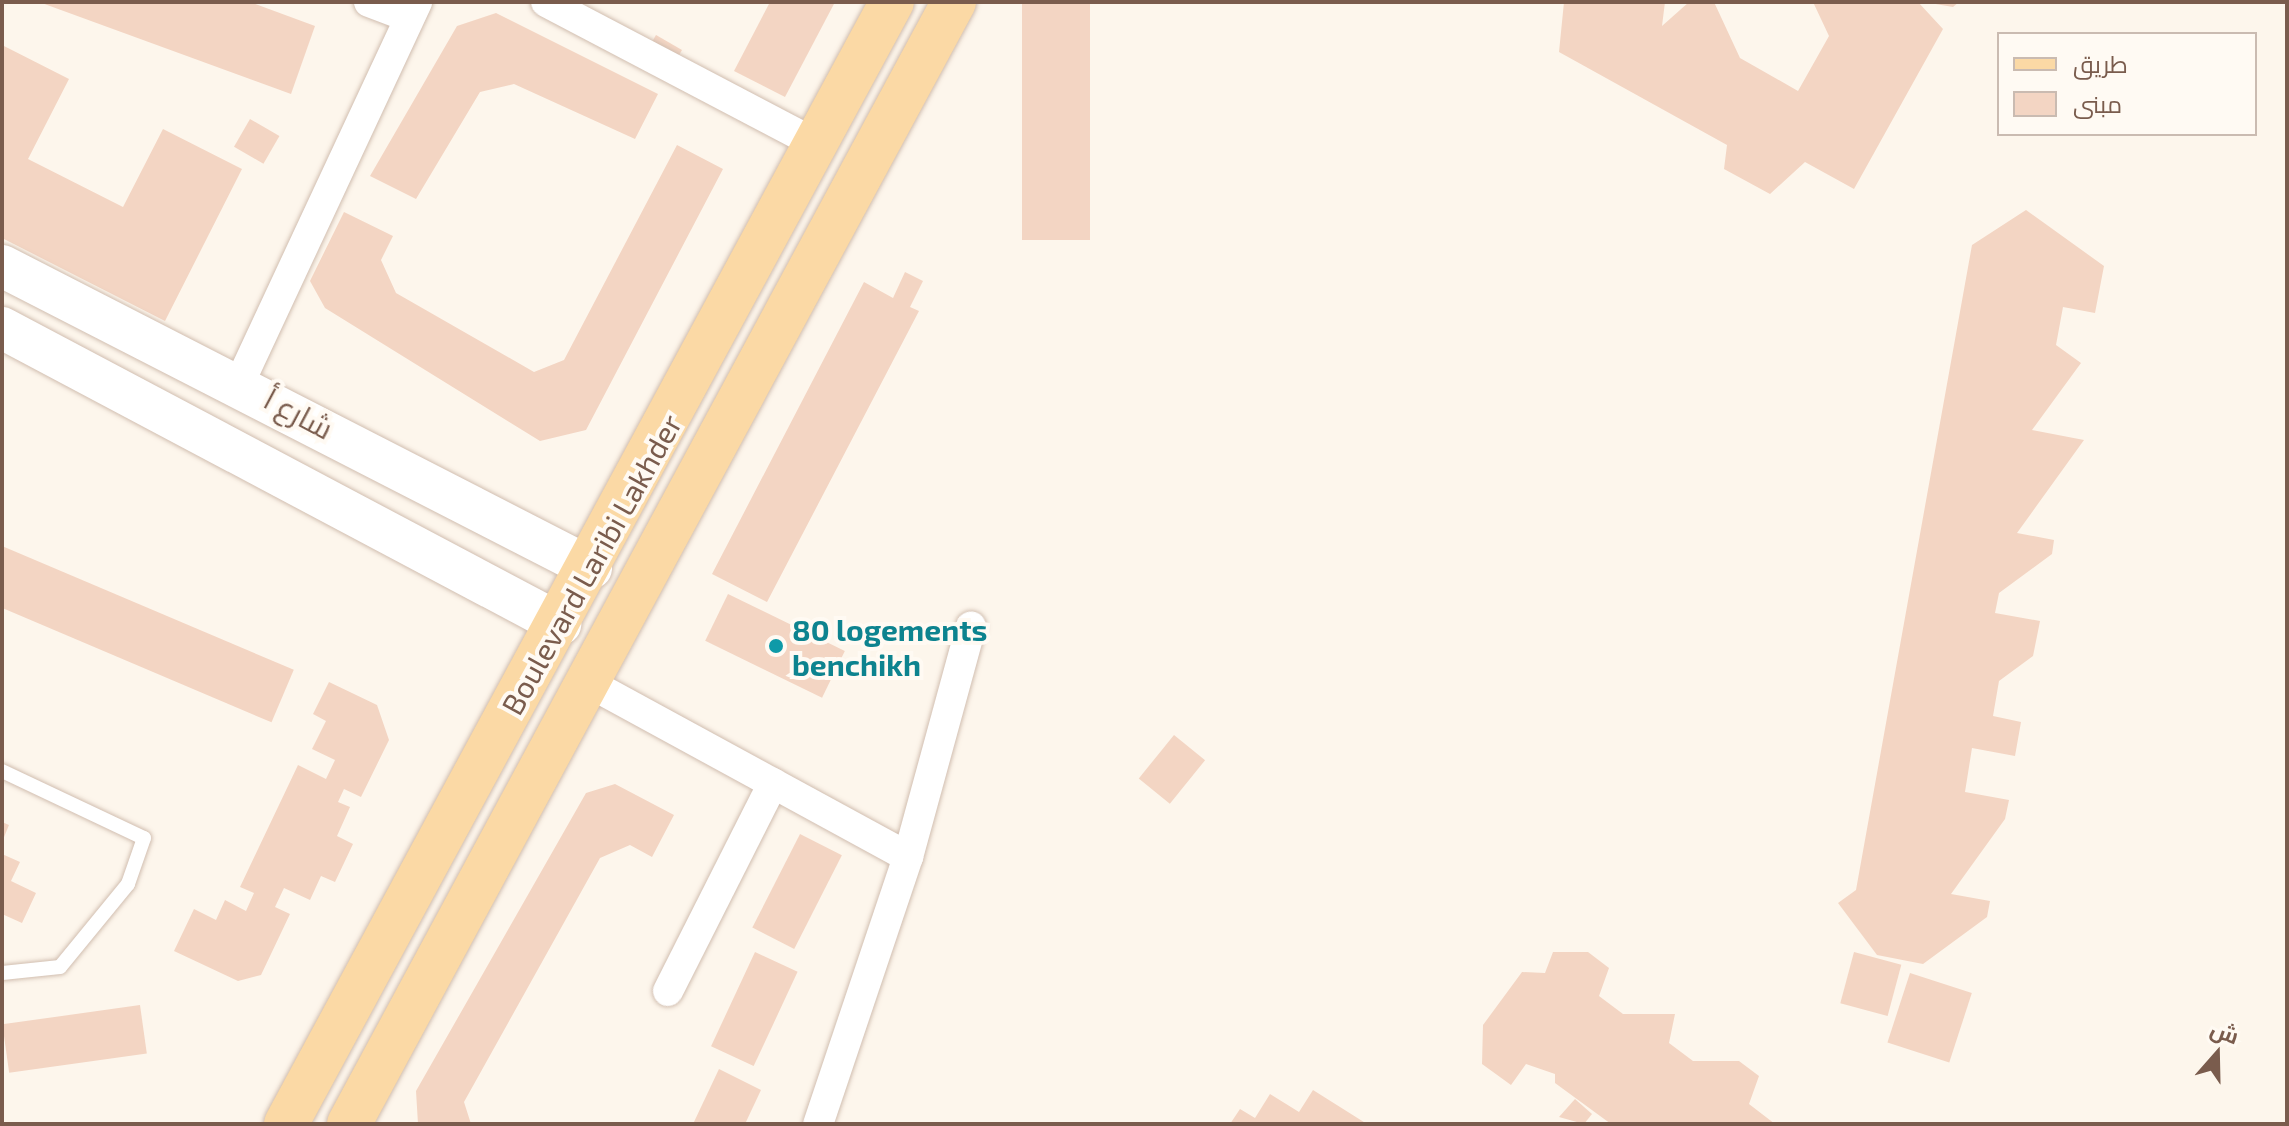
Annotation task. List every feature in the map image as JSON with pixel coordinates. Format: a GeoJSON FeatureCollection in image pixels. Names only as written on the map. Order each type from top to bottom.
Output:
{"type":"FeatureCollection","features":[{"type":"Feature","properties":{"kind":"main road","name":"Boulevard Laribi Lakhder"},"geometry":{"type":"LineString","coordinates":[[286,1124],[591,568],[892,2]]}},
{"type":"Feature","properties":{"kind":"main road","name":"Boulevard Laribi Lakhder"},"geometry":{"type":"LineString","coordinates":[[349,1124],[591,684],[954,2]]}},
{"type":"Feature","properties":{"kind":"main road"},"geometry":{"type":"LineString","coordinates":[[560,624],[624,621],[591,568]]}},
{"type":"Feature","properties":{"kind":"street"},"geometry":{"type":"LineString","coordinates":[[240,382],[413,10],[369,2]]}},
{"type":"Feature","properties":{"kind":"street"},"geometry":{"type":"LineString","coordinates":[[546,2],[817,144]]}},
{"type":"Feature","properties":{"kind":"street","name":"شارع أ"},"geometry":{"type":"LineString","coordinates":[[2,266],[240,382],[591,568]]}},
{"type":"Feature","properties":{"kind":"street"},"geometry":{"type":"LineString","coordinates":[[2,328],[560,624]]}},
{"type":"Feature","properties":{"kind":"street"},"geometry":{"type":"LineString","coordinates":[[818,1124],[908,857],[971,626]]}},
{"type":"Feature","properties":{"kind":"street"},"geometry":{"type":"LineString","coordinates":[[591,684],[908,857]]}},
{"type":"Feature","properties":{"kind":"street"},"geometry":{"type":"LineString","coordinates":[[668,991],[773,783]]}},
{"type":"Feature","properties":{"kind":"lane"},"geometry":{"type":"LineString","coordinates":[[2,771],[144,838],[128,884],[60,967],[2,973]]}},
{"type":"Feature","properties":{"kind":"building"},"geometry":{"type":"Polygon","coordinates":[[[39,2],[250,2],[315,26],[291,94],[39,2]]]}},
{"type":"Feature","properties":{"kind":"building"},"geometry":{"type":"Polygon","coordinates":[[[770,2],[835,2],[785,97],[734,71],[770,2]]]}},
{"type":"Feature","properties":{"kind":"building"},"geometry":{"type":"Polygon","coordinates":[[[1022,2],[1090,2],[1090,240],[1022,240],[1022,2]]]}},
{"type":"Feature","properties":{"kind":"building"},"geometry":{"type":"Polygon","coordinates":[[[1564,2],[1665,2],[1662,26],[1689,2],[1714,2],[1740,58],[1798,91],[1829,36],[1813,2],[1918,2],[1943,29],[1854,189],[1805,162],[1770,194],[1724,169],[1727,145],[1559,52],[1564,2]]]}},
{"type":"Feature","properties":{"kind":"building"},"geometry":{"type":"Polygon","coordinates":[[[1924,2],[1959,2],[1953,7],[1924,2]]]}},
{"type":"Feature","properties":{"kind":"building"},"geometry":{"type":"Polygon","coordinates":[[[496,13],[658,94],[635,139],[514,84],[480,92],[416,199],[370,176],[457,26],[496,13]]]}},
{"type":"Feature","properties":{"kind":"building"},"geometry":{"type":"Polygon","coordinates":[[[656,35],[682,50],[672,67],[646,52],[656,35]]]}},
{"type":"Feature","properties":{"kind":"building"},"geometry":{"type":"Polygon","coordinates":[[[2,45],[69,79],[28,159],[123,207],[163,129],[242,169],[165,321],[2,238],[2,45]]]}},
{"type":"Feature","properties":{"kind":"building"},"geometry":{"type":"Polygon","coordinates":[[[250,119],[279,136],[263,164],[234,147],[250,119]]]}},
{"type":"Feature","properties":{"kind":"building"},"geometry":{"type":"Polygon","coordinates":[[[677,145],[723,169],[586,430],[540,441],[325,308],[310,281],[344,212],[393,236],[381,260],[396,293],[534,372],[564,360],[677,145]]]}},
{"type":"Feature","properties":{"kind":"building"},"geometry":{"type":"Polygon","coordinates":[[[2026,210],[2104,266],[2095,313],[2063,307],[2056,345],[2081,363],[2032,430],[2084,440],[2017,533],[2054,540],[2052,554],[1999,593],[1995,613],[2040,621],[2033,656],[1999,681],[1993,716],[2021,722],[2015,756],[1972,748],[1965,792],[2009,800],[2005,819],[1951,894],[1990,901],[1987,917],[1923,964],[1877,955],[1838,903],[1856,890],[1972,245],[2026,210]]]}},
{"type":"Feature","properties":{"kind":"building"},"geometry":{"type":"Polygon","coordinates":[[[905,272],[923,281],[910,307],[919,311],[767,602],[712,574],[864,282],[893,298],[905,272]]]}},
{"type":"Feature","properties":{"kind":"building"},"geometry":{"type":"Polygon","coordinates":[[[2,546],[294,670],[272,722],[2,608],[2,546]]]}},
{"type":"Feature","properties":{"kind":"building","name":"80 logements benchikh"},"geometry":{"type":"Polygon","coordinates":[[[728,594],[845,651],[822,698],[705,641],[728,594]]]}},
{"type":"Feature","properties":{"kind":"building"},"geometry":{"type":"Polygon","coordinates":[[[329,682],[377,705],[389,740],[361,797],[344,789],[338,802],[350,807],[337,836],[353,844],[335,882],[321,876],[310,900],[284,888],[275,907],[290,914],[261,975],[238,981],[174,951],[194,909],[216,920],[225,900],[246,911],[254,893],[240,887],[298,765],[326,779],[335,760],[312,749],[326,721],[313,714],[329,682]]]}},
{"type":"Feature","properties":{"kind":"building"},"geometry":{"type":"Polygon","coordinates":[[[1174,735],[1205,760],[1170,804],[1139,779],[1174,735]]]}},
{"type":"Feature","properties":{"kind":"building"},"geometry":{"type":"Polygon","coordinates":[[[615,784],[674,815],[652,857],[630,845],[600,858],[464,1102],[471,1124],[418,1124],[416,1091],[586,793],[615,784]]]}},
{"type":"Feature","properties":{"kind":"building"},"geometry":{"type":"Polygon","coordinates":[[[2,822],[9,825],[2,842],[2,822]]]}},
{"type":"Feature","properties":{"kind":"building"},"geometry":{"type":"Polygon","coordinates":[[[800,834],[842,855],[794,949],[752,928],[800,834]]]}},
{"type":"Feature","properties":{"kind":"building"},"geometry":{"type":"Polygon","coordinates":[[[2,854],[20,862],[11,881],[36,893],[22,923],[2,914],[2,854]]]}},
{"type":"Feature","properties":{"kind":"building"},"geometry":{"type":"Polygon","coordinates":[[[755,952],[798,972],[754,1066],[711,1046],[755,952]]]}},
{"type":"Feature","properties":{"kind":"building"},"geometry":{"type":"Polygon","coordinates":[[[1553,952],[1588,952],[1609,968],[1599,996],[1623,1014],[1675,1014],[1669,1043],[1693,1061],[1739,1061],[1759,1076],[1749,1104],[1775,1124],[1611,1124],[1555,1083],[1555,1074],[1526,1064],[1511,1085],[1482,1064],[1483,1025],[1522,972],[1545,973],[1553,952]]]}},
{"type":"Feature","properties":{"kind":"building"},"geometry":{"type":"Polygon","coordinates":[[[1854,952],[1901,965],[1888,1016],[1840,1003],[1854,952]]]}},
{"type":"Feature","properties":{"kind":"building"},"geometry":{"type":"Polygon","coordinates":[[[1910,973],[1972,993],[1949,1063],[1887,1042],[1910,973]]]}},
{"type":"Feature","properties":{"kind":"building"},"geometry":{"type":"Polygon","coordinates":[[[140,1005],[147,1054],[9,1073],[2,1024],[140,1005]]]}},
{"type":"Feature","properties":{"kind":"building"},"geometry":{"type":"Polygon","coordinates":[[[719,1069],[761,1090],[745,1124],[693,1124],[719,1069]]]}},
{"type":"Feature","properties":{"kind":"building"},"geometry":{"type":"Polygon","coordinates":[[[1313,1090],[1367,1124],[1230,1124],[1240,1109],[1255,1118],[1270,1094],[1299,1112],[1313,1090]]]}},
{"type":"Feature","properties":{"kind":"building"},"geometry":{"type":"Polygon","coordinates":[[[1575,1099],[1592,1114],[1584,1124],[1559,1117],[1575,1099]]]}},
{"type":"Feature","properties":{"kind":"place","name":"80 logements benchikh"},"geometry":{"type":"Point","coordinates":[776,646]}}]}
